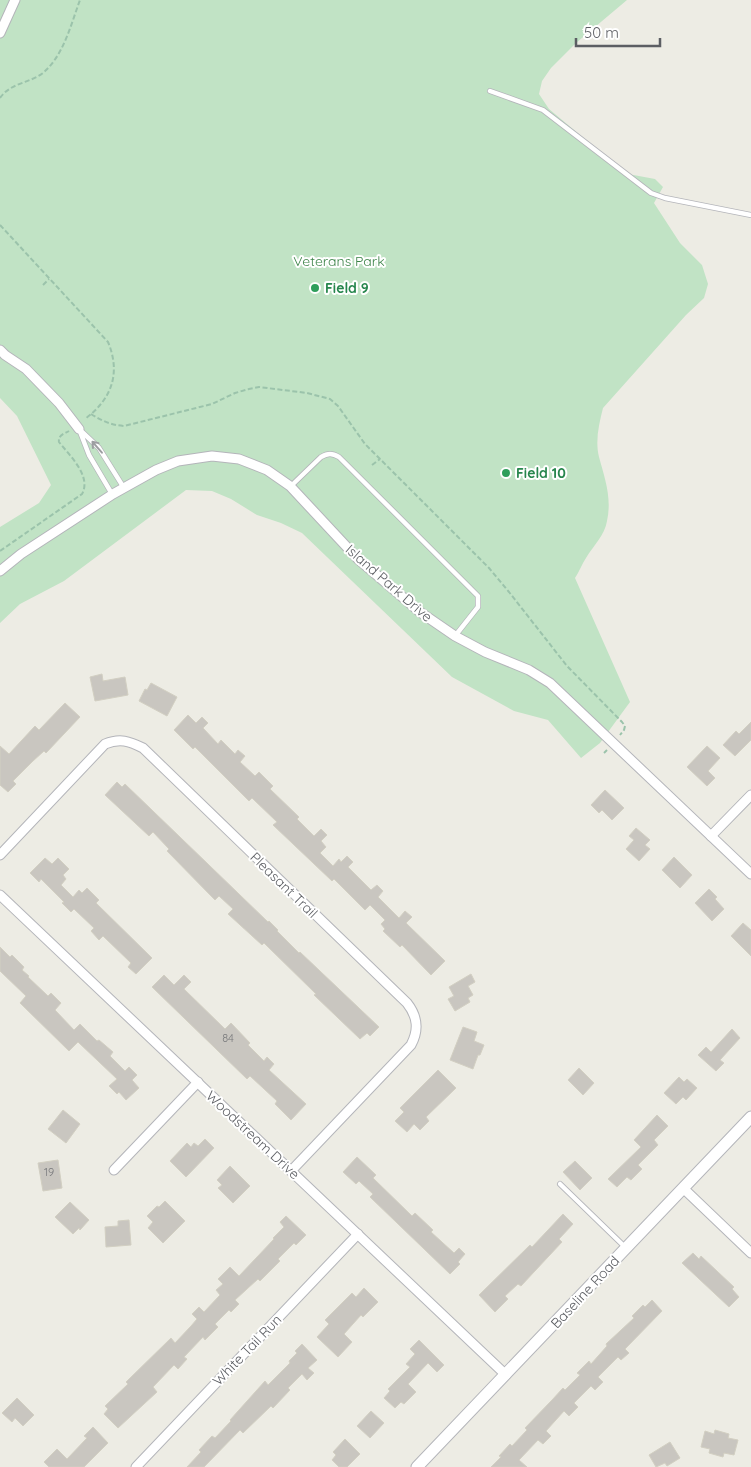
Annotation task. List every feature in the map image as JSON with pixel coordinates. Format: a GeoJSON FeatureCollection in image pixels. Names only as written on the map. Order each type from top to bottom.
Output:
{"type":"FeatureCollection","features":[{"type":"Feature","properties":{"kind":"street"},"geometry":{"type":"LineString","coordinates":[[0,33],[14,0]]}},
{"type":"Feature","properties":{"kind":"street"},"geometry":{"type":"LineString","coordinates":[[0,350],[26,369],[59,403],[78,427]]}},
{"type":"Feature","properties":{"kind":"street","name":"Island Park Drive"},"geometry":{"type":"LineString","coordinates":[[0,571],[21,554],[112,494],[156,470],[178,461],[212,456],[239,459],[267,470],[290,486],[358,559],[420,612],[455,636],[485,652],[529,670],[550,683],[751,874]]}},
{"type":"Feature","properties":{"kind":"street","name":"Pleasant Trail"},"geometry":{"type":"LineString","coordinates":[[0,855],[104,744],[114,740],[132,743],[143,748],[407,1003],[416,1017],[417,1027],[411,1045],[291,1171]]}},
{"type":"Feature","properties":{"kind":"street"},"geometry":{"type":"LineString","coordinates":[[711,836],[751,794]]}},
{"type":"Feature","properties":{"kind":"street","name":"Woodstream Drive"},"geometry":{"type":"LineString","coordinates":[[0,895],[506,1375]]}},
{"type":"Feature","properties":{"kind":"street"},"geometry":{"type":"LineString","coordinates":[[114,1170],[198,1082]]}},
{"type":"Feature","properties":{"kind":"street","name":"Baseline Road"},"geometry":{"type":"LineString","coordinates":[[417,1467],[751,1117]]}},
{"type":"Feature","properties":{"kind":"street"},"geometry":{"type":"LineString","coordinates":[[683,1188],[751,1253]]}},
{"type":"Feature","properties":{"kind":"street","name":"White Tail Run"},"geometry":{"type":"LineString","coordinates":[[136,1467],[358,1234]]}},
{"type":"Feature","properties":{"kind":"lane"},"geometry":{"type":"LineString","coordinates":[[490,91],[542,110],[650,193],[665,198],[751,215]]}},
{"type":"Feature","properties":{"kind":"lane"},"geometry":{"type":"LineString","coordinates":[[78,427],[99,448],[124,488]]}},
{"type":"Feature","properties":{"kind":"lane"},"geometry":{"type":"LineString","coordinates":[[78,427],[89,455],[112,494]]}},
{"type":"Feature","properties":{"kind":"lane"},"geometry":{"type":"LineString","coordinates":[[290,486],[326,454],[334,454],[339,457],[478,596],[478,607],[455,636]]}},
{"type":"Feature","properties":{"kind":"lane"},"geometry":{"type":"LineString","coordinates":[[560,1184],[626,1248]]}},
{"type":"Feature","properties":{"kind":"path"},"geometry":{"type":"LineString","coordinates":[[0,98],[3,93],[14,86],[42,74],[56,59],[61,51],[80,0]]}},
{"type":"Feature","properties":{"kind":"path"},"geometry":{"type":"LineString","coordinates":[[0,225],[100,332],[108,342],[114,358],[114,371],[109,393],[92,414],[78,427],[60,436],[59,439],[59,442],[79,468],[86,488],[82,494],[0,551]]}},
{"type":"Feature","properties":{"kind":"path"},"geometry":{"type":"LineString","coordinates":[[43,285],[50,279]]}},
{"type":"Feature","properties":{"kind":"path"},"geometry":{"type":"LineString","coordinates":[[92,414],[102,421],[124,426],[212,404],[249,389],[260,387],[306,393],[330,399],[338,406],[365,444],[489,568],[567,666],[622,722],[625,726],[624,730],[604,753]]}},
{"type":"Feature","properties":{"kind":"path"},"geometry":{"type":"LineString","coordinates":[[372,465],[380,459]]}},
{"type":"Feature","properties":{"kind":"green space","name":"Veterans Park"},"geometry":{"type":"Polygon","coordinates":[[[0,0],[627,0],[576,43],[551,68],[542,81],[539,94],[549,109],[628,174],[655,179],[663,187],[654,203],[680,243],[702,265],[708,284],[704,298],[686,315],[603,408],[597,445],[608,496],[607,521],[601,536],[575,578],[630,702],[600,743],[581,758],[548,720],[514,711],[452,677],[302,533],[257,515],[231,499],[212,491],[186,490],[64,581],[20,604],[0,623],[0,527],[39,503],[51,485],[17,416],[0,398],[0,0]]]}},
{"type":"Feature","properties":{"kind":"building"},"geometry":{"type":"Polygon","coordinates":[[[102,674],[103,681],[125,677],[128,695],[95,701],[90,677],[102,674]]]}},
{"type":"Feature","properties":{"kind":"building"},"geometry":{"type":"Polygon","coordinates":[[[151,683],[177,697],[167,716],[139,701],[145,689],[147,690],[151,683]]]}},
{"type":"Feature","properties":{"kind":"building"},"geometry":{"type":"Polygon","coordinates":[[[65,703],[80,717],[46,753],[44,751],[13,781],[16,784],[8,792],[0,785],[0,746],[9,754],[35,726],[39,730],[65,703]]]}},
{"type":"Feature","properties":{"kind":"building"},"geometry":{"type":"Polygon","coordinates":[[[188,715],[196,723],[202,717],[208,723],[203,728],[218,744],[221,740],[235,754],[238,750],[245,756],[240,762],[255,776],[259,772],[273,786],[270,789],[299,817],[297,819],[314,836],[321,829],[327,835],[321,841],[326,847],[320,853],[333,866],[339,859],[341,862],[347,856],[353,862],[348,867],[371,890],[377,885],[383,891],[378,897],[399,918],[405,911],[412,917],[406,923],[445,961],[431,975],[402,945],[400,947],[383,931],[385,929],[381,924],[385,920],[370,905],[365,910],[334,879],[332,881],[273,825],[277,822],[252,798],[249,801],[195,747],[193,749],[174,730],[188,715]]]}},
{"type":"Feature","properties":{"kind":"building"},"geometry":{"type":"Polygon","coordinates":[[[751,722],[751,740],[735,756],[723,745],[736,731],[739,734],[751,722]]]}},
{"type":"Feature","properties":{"kind":"building"},"geometry":{"type":"Polygon","coordinates":[[[707,746],[720,758],[708,771],[715,778],[707,786],[687,767],[707,746]]]}},
{"type":"Feature","properties":{"kind":"building"},"geometry":{"type":"Polygon","coordinates":[[[117,782],[122,787],[125,784],[269,921],[299,953],[379,1027],[370,1036],[367,1033],[360,1039],[264,943],[262,945],[228,914],[233,909],[219,896],[215,900],[167,851],[169,849],[153,832],[149,836],[105,795],[117,782]]]}},
{"type":"Feature","properties":{"kind":"building"},"geometry":{"type":"Polygon","coordinates":[[[605,790],[624,808],[612,820],[602,810],[599,813],[591,805],[605,790]]]}},
{"type":"Feature","properties":{"kind":"building"},"geometry":{"type":"Polygon","coordinates":[[[636,828],[650,840],[645,845],[650,849],[639,861],[626,849],[634,840],[629,836],[636,828]]]}},
{"type":"Feature","properties":{"kind":"building"},"geometry":{"type":"Polygon","coordinates":[[[674,857],[692,875],[680,888],[662,870],[674,857]]]}},
{"type":"Feature","properties":{"kind":"building"},"geometry":{"type":"Polygon","coordinates":[[[45,858],[52,864],[58,858],[69,869],[63,875],[66,879],[61,885],[73,897],[79,890],[82,893],[87,888],[99,900],[96,903],[152,958],[136,974],[128,967],[131,963],[103,936],[99,940],[91,931],[94,928],[74,909],[71,912],[62,903],[64,902],[41,879],[39,882],[30,873],[45,858]]]}},
{"type":"Feature","properties":{"kind":"building"},"geometry":{"type":"Polygon","coordinates":[[[709,889],[717,897],[715,899],[724,909],[712,921],[695,903],[709,889]]]}},
{"type":"Feature","properties":{"kind":"building"},"geometry":{"type":"Polygon","coordinates":[[[743,923],[751,930],[751,956],[731,936],[743,923]]]}},
{"type":"Feature","properties":{"kind":"building"},"geometry":{"type":"Polygon","coordinates":[[[0,947],[10,957],[12,955],[24,967],[22,970],[48,996],[51,993],[61,1003],[55,1010],[74,1030],[80,1024],[97,1041],[99,1040],[113,1052],[110,1056],[125,1071],[129,1067],[137,1075],[132,1080],[139,1088],[126,1100],[119,1092],[117,1094],[109,1086],[117,1079],[78,1042],[69,1051],[20,1003],[26,996],[0,971],[0,947]]]}},
{"type":"Feature","properties":{"kind":"building"},"geometry":{"type":"Polygon","coordinates":[[[471,974],[475,982],[468,986],[473,995],[468,998],[470,1002],[455,1011],[448,999],[454,996],[449,987],[471,974]]]}},
{"type":"Feature","properties":{"kind":"building"},"geometry":{"type":"Polygon","coordinates":[[[164,975],[174,985],[184,975],[191,982],[184,989],[225,1029],[231,1023],[250,1043],[248,1045],[264,1061],[267,1057],[274,1064],[269,1070],[306,1104],[291,1120],[275,1104],[277,1101],[250,1076],[247,1079],[152,987],[164,975]]]}},
{"type":"Feature","properties":{"kind":"building"},"geometry":{"type":"Polygon","coordinates":[[[463,1027],[477,1032],[474,1041],[484,1045],[473,1069],[450,1060],[463,1027]]]}},
{"type":"Feature","properties":{"kind":"building"},"geometry":{"type":"Polygon","coordinates":[[[732,1029],[740,1038],[720,1060],[724,1063],[716,1071],[698,1055],[706,1047],[711,1052],[732,1029]]]}},
{"type":"Feature","properties":{"kind":"building"},"geometry":{"type":"Polygon","coordinates":[[[579,1068],[594,1083],[583,1095],[568,1080],[579,1068]]]}},
{"type":"Feature","properties":{"kind":"building"},"geometry":{"type":"Polygon","coordinates":[[[438,1070],[456,1088],[426,1117],[429,1121],[420,1130],[414,1124],[407,1132],[395,1121],[404,1112],[400,1108],[438,1070]]]}},
{"type":"Feature","properties":{"kind":"building"},"geometry":{"type":"Polygon","coordinates":[[[679,1077],[684,1082],[687,1079],[697,1088],[686,1100],[683,1097],[676,1104],[664,1093],[679,1077]]]}},
{"type":"Feature","properties":{"kind":"building"},"geometry":{"type":"Polygon","coordinates":[[[63,1110],[80,1124],[66,1143],[48,1129],[63,1110]]]}},
{"type":"Feature","properties":{"kind":"building"},"geometry":{"type":"Polygon","coordinates":[[[657,1115],[668,1126],[654,1140],[658,1145],[638,1165],[642,1169],[631,1180],[627,1177],[617,1187],[608,1179],[641,1147],[634,1140],[657,1115]]]}},
{"type":"Feature","properties":{"kind":"building"},"geometry":{"type":"Polygon","coordinates":[[[205,1139],[214,1148],[186,1177],[170,1161],[187,1143],[191,1147],[194,1143],[198,1146],[205,1139]]]}},
{"type":"Feature","properties":{"kind":"building"},"geometry":{"type":"Polygon","coordinates":[[[357,1157],[376,1175],[373,1178],[412,1216],[415,1213],[433,1230],[431,1232],[454,1253],[459,1248],[465,1254],[458,1262],[460,1264],[450,1274],[370,1197],[373,1194],[359,1181],[356,1184],[343,1172],[357,1157]]]}},
{"type":"Feature","properties":{"kind":"building"},"geometry":{"type":"Polygon","coordinates":[[[58,1160],[62,1188],[43,1191],[38,1163],[58,1160]]]}},
{"type":"Feature","properties":{"kind":"building"},"geometry":{"type":"Polygon","coordinates":[[[575,1161],[592,1178],[580,1190],[563,1172],[575,1161]]]}},
{"type":"Feature","properties":{"kind":"building"},"geometry":{"type":"Polygon","coordinates":[[[230,1166],[250,1186],[233,1203],[218,1188],[222,1185],[217,1180],[230,1166]]]}},
{"type":"Feature","properties":{"kind":"building"},"geometry":{"type":"Polygon","coordinates":[[[165,1201],[185,1221],[163,1243],[148,1228],[153,1222],[147,1216],[165,1201]]]}},
{"type":"Feature","properties":{"kind":"building"},"geometry":{"type":"Polygon","coordinates":[[[70,1202],[89,1220],[80,1230],[79,1228],[73,1234],[55,1217],[70,1202]]]}},
{"type":"Feature","properties":{"kind":"building"},"geometry":{"type":"Polygon","coordinates":[[[563,1214],[573,1224],[559,1239],[562,1242],[521,1286],[518,1284],[505,1296],[508,1299],[495,1312],[479,1295],[530,1245],[532,1247],[563,1214]]]}},
{"type":"Feature","properties":{"kind":"building"},"geometry":{"type":"Polygon","coordinates":[[[286,1216],[306,1235],[296,1245],[294,1243],[278,1259],[280,1261],[260,1281],[258,1279],[235,1300],[239,1304],[231,1312],[229,1310],[215,1324],[218,1327],[205,1340],[203,1337],[184,1357],[187,1359],[178,1369],[174,1365],[153,1387],[157,1392],[118,1428],[104,1414],[108,1409],[105,1406],[128,1384],[126,1382],[171,1338],[175,1343],[197,1319],[192,1314],[199,1307],[204,1312],[220,1295],[216,1290],[223,1284],[218,1279],[230,1267],[239,1276],[284,1227],[280,1222],[286,1216]]]}},
{"type":"Feature","properties":{"kind":"building"},"geometry":{"type":"Polygon","coordinates":[[[129,1220],[131,1245],[106,1247],[105,1227],[118,1226],[118,1221],[129,1220]]]}},
{"type":"Feature","properties":{"kind":"building"},"geometry":{"type":"Polygon","coordinates":[[[693,1253],[699,1259],[701,1256],[734,1287],[732,1289],[739,1297],[729,1307],[682,1263],[693,1253]]]}},
{"type":"Feature","properties":{"kind":"building"},"geometry":{"type":"Polygon","coordinates":[[[364,1288],[378,1302],[363,1317],[361,1315],[344,1334],[352,1342],[338,1357],[317,1337],[329,1324],[325,1320],[352,1293],[356,1297],[364,1288]]]}},
{"type":"Feature","properties":{"kind":"building"},"geometry":{"type":"Polygon","coordinates":[[[652,1300],[662,1311],[625,1349],[629,1353],[621,1360],[618,1357],[598,1377],[603,1382],[595,1390],[591,1386],[574,1403],[578,1407],[569,1416],[564,1411],[546,1431],[551,1436],[543,1444],[538,1440],[519,1460],[527,1467],[491,1467],[510,1444],[512,1446],[527,1430],[525,1428],[563,1388],[565,1390],[580,1375],[577,1373],[589,1361],[591,1364],[607,1346],[606,1344],[634,1318],[632,1316],[643,1305],[645,1307],[652,1300]]]}},
{"type":"Feature","properties":{"kind":"building"},"geometry":{"type":"Polygon","coordinates":[[[419,1340],[444,1365],[437,1372],[428,1363],[408,1384],[416,1392],[404,1404],[401,1402],[395,1408],[384,1398],[390,1391],[388,1389],[410,1367],[406,1364],[415,1354],[410,1349],[419,1340]]]}},
{"type":"Feature","properties":{"kind":"building"},"geometry":{"type":"Polygon","coordinates":[[[302,1344],[317,1360],[308,1368],[314,1373],[307,1380],[302,1374],[288,1388],[290,1390],[273,1408],[271,1406],[243,1433],[240,1430],[204,1467],[187,1467],[201,1452],[199,1450],[212,1436],[215,1438],[265,1381],[268,1385],[290,1363],[289,1361],[297,1353],[295,1351],[302,1344]]]}},
{"type":"Feature","properties":{"kind":"building"},"geometry":{"type":"Polygon","coordinates":[[[17,1398],[34,1415],[23,1426],[15,1418],[12,1422],[2,1413],[17,1398]]]}},
{"type":"Feature","properties":{"kind":"building"},"geometry":{"type":"Polygon","coordinates":[[[371,1411],[384,1423],[370,1438],[357,1426],[371,1411]]]}},
{"type":"Feature","properties":{"kind":"building"},"geometry":{"type":"Polygon","coordinates":[[[93,1427],[108,1443],[84,1467],[49,1467],[44,1462],[57,1449],[67,1459],[87,1438],[84,1436],[93,1427]]]}},
{"type":"Feature","properties":{"kind":"building"},"geometry":{"type":"Polygon","coordinates":[[[715,1430],[729,1434],[728,1438],[738,1440],[734,1455],[724,1453],[723,1457],[709,1453],[710,1449],[701,1447],[705,1431],[714,1434],[715,1430]]]}},
{"type":"Feature","properties":{"kind":"building"},"geometry":{"type":"Polygon","coordinates":[[[345,1439],[360,1454],[347,1467],[339,1467],[332,1460],[336,1455],[333,1452],[345,1439]]]}},
{"type":"Feature","properties":{"kind":"building"},"geometry":{"type":"Polygon","coordinates":[[[670,1442],[680,1458],[667,1466],[665,1463],[656,1467],[649,1455],[670,1442]]]}},
{"type":"Feature","properties":{"kind":"place","name":"Field 9"},"geometry":{"type":"Point","coordinates":[315,288]}},
{"type":"Feature","properties":{"kind":"place","name":"Field 10"},"geometry":{"type":"Point","coordinates":[506,473]}}]}
